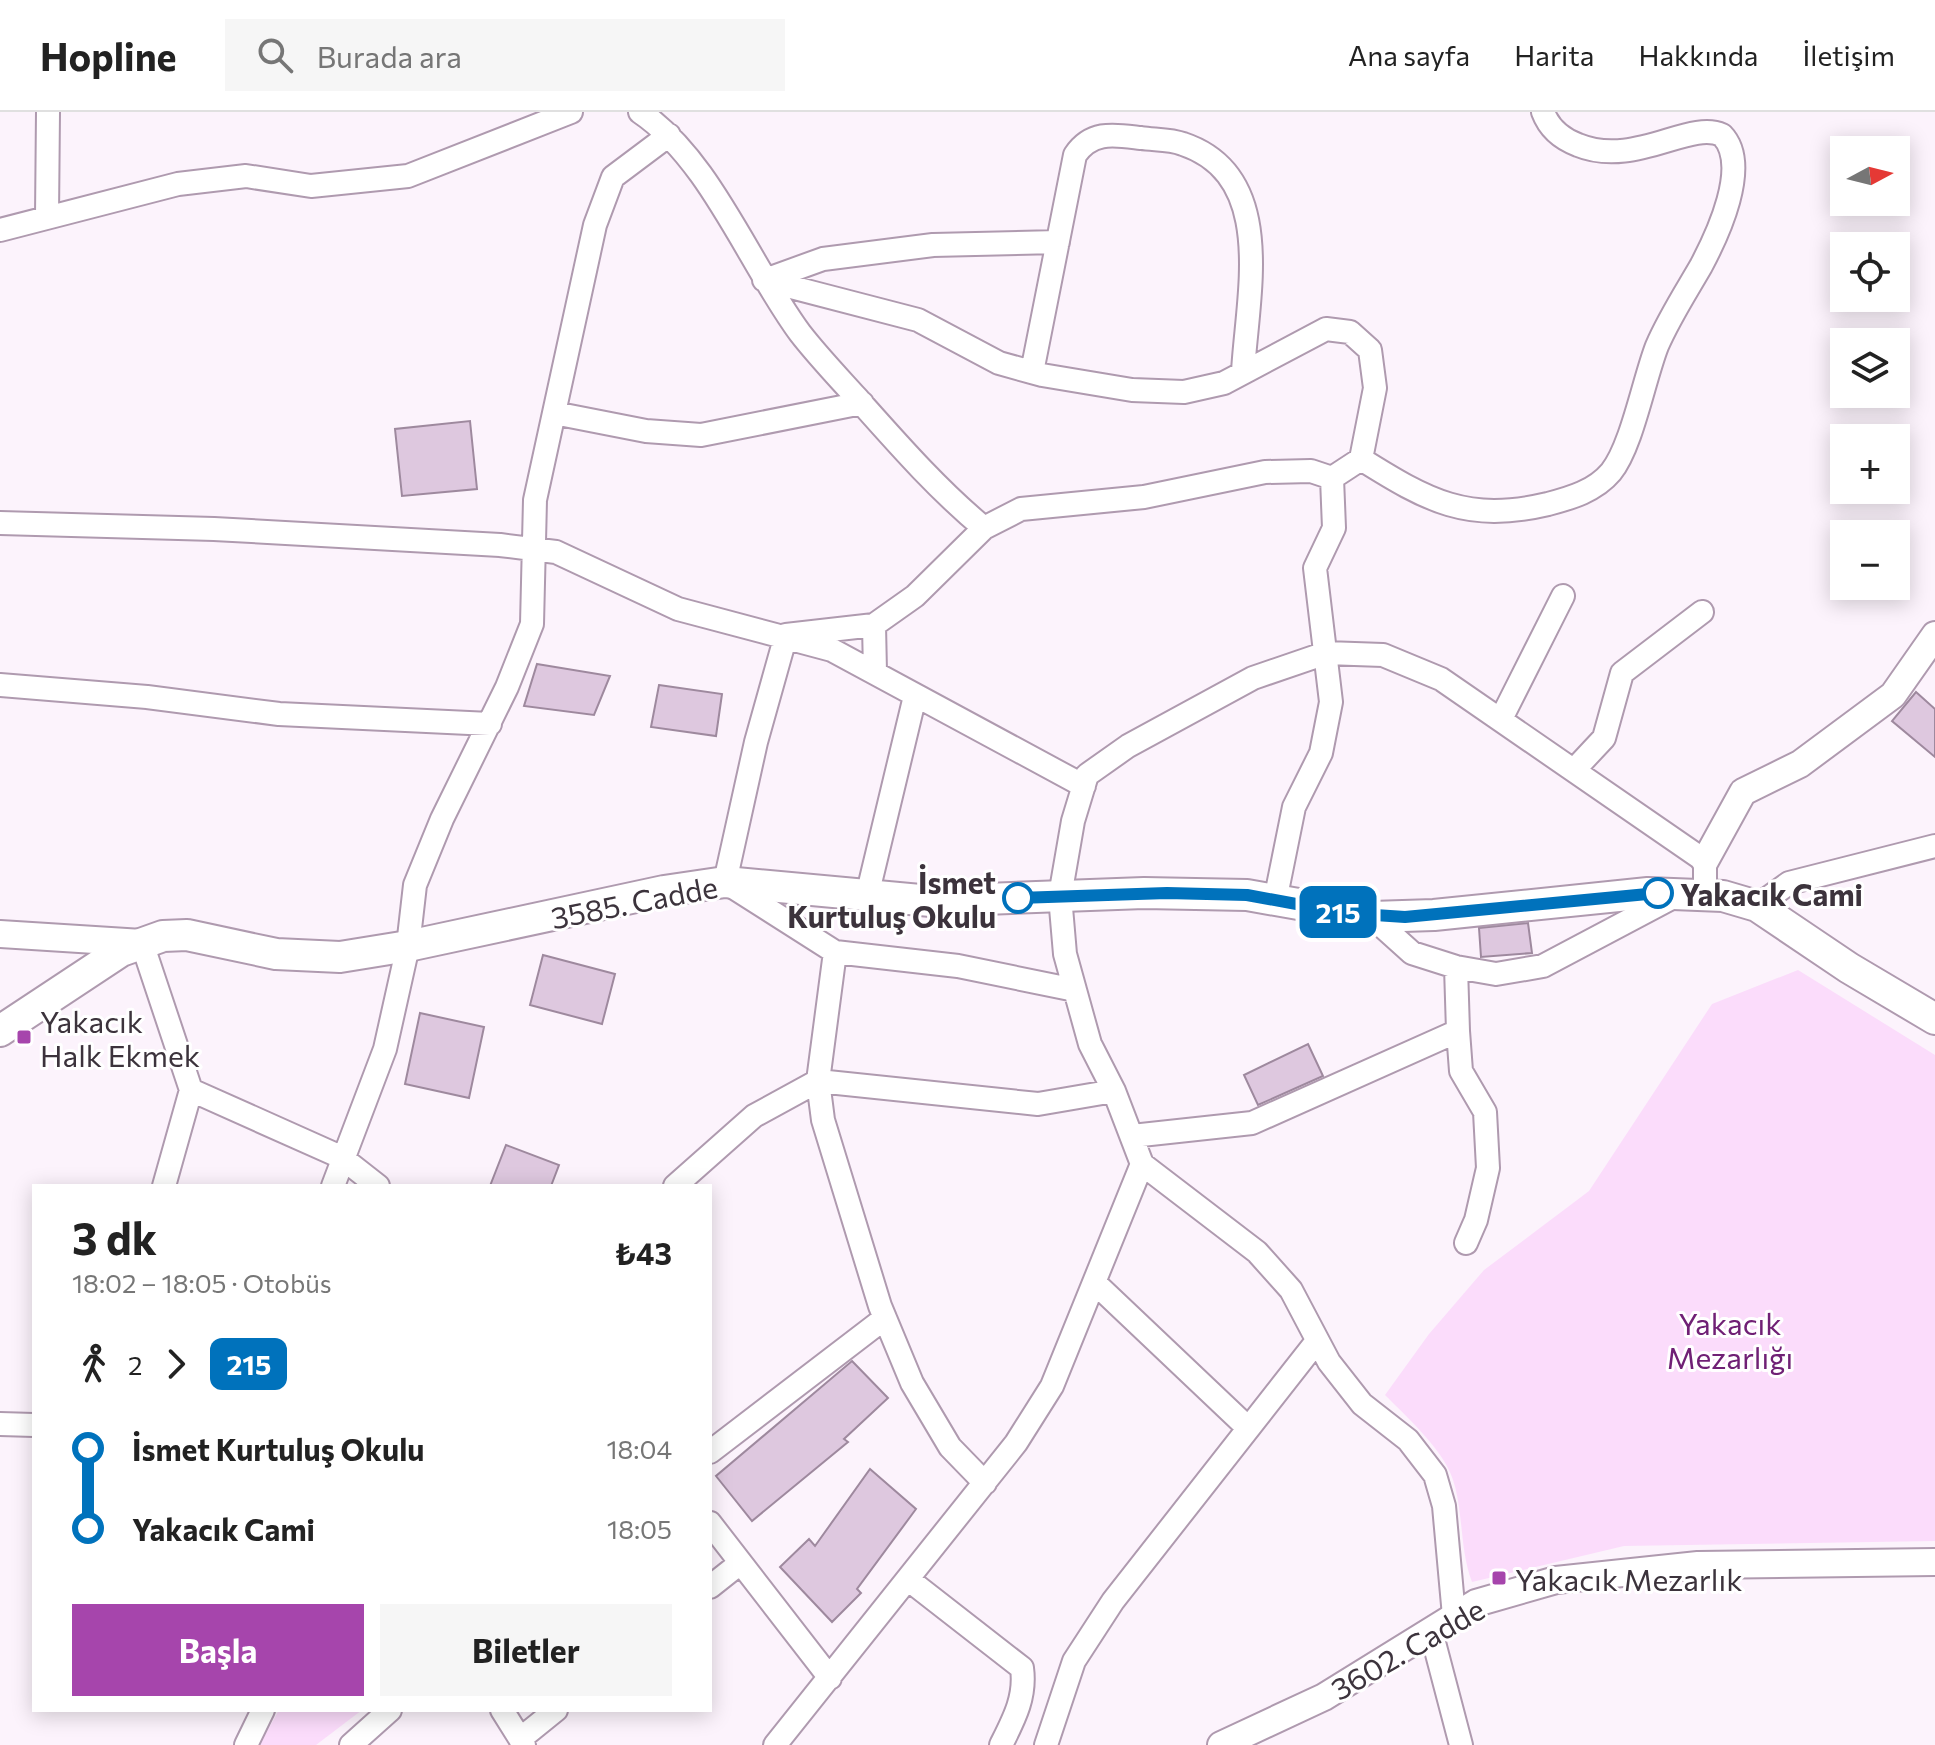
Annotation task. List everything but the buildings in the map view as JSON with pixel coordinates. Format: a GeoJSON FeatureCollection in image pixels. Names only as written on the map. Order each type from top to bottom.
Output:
{"type":"FeatureCollection","features":[{"type":"Feature","properties":{"kind":"main road","name":"3585. Cadde"},"geometry":{"type":"LineString","coordinates":[[0,1031],[89,971],[142,943],[163,936],[187,935],[307,958],[408,946],[664,891],[725,882],[931,901],[1190,893],[1275,901],[1372,917],[1434,915],[1694,893],[1757,906],[1849,968],[1935,1019]]}},
{"type":"Feature","properties":{"kind":"street"},"geometry":{"type":"LineString","coordinates":[[47,216],[48,112]]}},
{"type":"Feature","properties":{"kind":"street"},"geometry":{"type":"LineString","coordinates":[[0,230],[178,184],[246,176],[311,186],[408,176],[571,112]]}},
{"type":"Feature","properties":{"kind":"street"},"geometry":{"type":"LineString","coordinates":[[640,112],[669,135],[692,161],[764,280],[802,335],[939,487],[984,528]]}},
{"type":"Feature","properties":{"kind":"street"},"geometry":{"type":"LineString","coordinates":[[1361,459],[1403,485],[1460,510],[1510,513],[1580,496],[1612,471],[1658,345],[1715,240],[1727,209],[1733,172],[1730,148],[1722,135],[1708,131],[1631,153],[1594,150],[1560,136],[1543,112]]}},
{"type":"Feature","properties":{"kind":"street"},"geometry":{"type":"LineString","coordinates":[[334,1184],[341,1157],[385,1049],[408,946],[415,885],[442,819],[490,724],[532,624],[535,500],[595,225],[613,177],[669,135]]}},
{"type":"Feature","properties":{"kind":"street"},"geometry":{"type":"LineString","coordinates":[[1032,372],[1075,155],[1088,141],[1107,135],[1180,142],[1209,158],[1235,185],[1250,225],[1243,372]]}},
{"type":"Feature","properties":{"kind":"street"},"geometry":{"type":"LineString","coordinates":[[764,280],[823,259],[933,245],[1058,242]]}},
{"type":"Feature","properties":{"kind":"street"},"geometry":{"type":"LineString","coordinates":[[764,280],[918,320],[999,363],[1132,390],[1184,392],[1224,383],[1326,329],[1350,332],[1370,350],[1375,388],[1361,459],[1332,478]]}},
{"type":"Feature","properties":{"kind":"street"},"geometry":{"type":"LineString","coordinates":[[554,413],[646,431],[701,435],[862,403]]}},
{"type":"Feature","properties":{"kind":"street"},"geometry":{"type":"LineString","coordinates":[[786,635],[874,625],[915,596],[984,528],[1021,509],[1144,497],[1265,472],[1311,471],[1332,478]]}},
{"type":"Feature","properties":{"kind":"street"},"geometry":{"type":"LineString","coordinates":[[1275,901],[1294,807],[1321,753],[1331,702],[1315,568],[1334,528],[1332,478]]}},
{"type":"Feature","properties":{"kind":"street"},"geometry":{"type":"LineString","coordinates":[[0,523],[214,529],[556,552],[678,609],[786,635],[832,650],[1051,765],[1084,786]]}},
{"type":"Feature","properties":{"kind":"street"},"geometry":{"type":"LineString","coordinates":[[1501,719],[1563,596]]}},
{"type":"Feature","properties":{"kind":"street"},"geometry":{"type":"LineString","coordinates":[[1575,769],[1604,738],[1622,673],[1702,612]]}},
{"type":"Feature","properties":{"kind":"street"},"geometry":{"type":"LineString","coordinates":[[874,625],[875,672]]}},
{"type":"Feature","properties":{"kind":"street"},"geometry":{"type":"LineString","coordinates":[[786,635],[756,742],[725,882],[835,952],[958,966],[1075,990]]}},
{"type":"Feature","properties":{"kind":"street"},"geometry":{"type":"LineString","coordinates":[[1372,917],[1412,953],[1456,967],[1496,974],[1543,966],[1694,893],[1705,861],[1743,792],[1800,764],[1893,695],[1935,635]]}},
{"type":"Feature","properties":{"kind":"street"},"geometry":{"type":"LineString","coordinates":[[1454,1616],[1444,1506],[1435,1475],[1408,1440],[1362,1404],[1317,1341],[1291,1290],[1257,1252],[1142,1164],[1114,1091],[1090,1044],[1065,954],[1060,896],[1073,821],[1087,775],[1128,746],[1253,678],[1326,653],[1383,655],[1441,679],[1705,861]]}},
{"type":"Feature","properties":{"kind":"street"},"geometry":{"type":"LineString","coordinates":[[0,685],[119,694],[279,714],[490,724]]}},
{"type":"Feature","properties":{"kind":"street"},"geometry":{"type":"LineString","coordinates":[[867,896],[915,696]]}},
{"type":"Feature","properties":{"kind":"street"},"geometry":{"type":"LineString","coordinates":[[1757,906],[1789,883],[1935,846]]}},
{"type":"Feature","properties":{"kind":"street"},"geometry":{"type":"LineString","coordinates":[[0,934],[142,943],[191,1090],[165,1184]]}},
{"type":"Feature","properties":{"kind":"street"},"geometry":{"type":"LineString","coordinates":[[835,952],[818,1081],[823,1120],[885,1318],[912,1383],[950,1447],[985,1483]]}},
{"type":"Feature","properties":{"kind":"street"},"geometry":{"type":"LineString","coordinates":[[1456,967],[1461,1071],[1485,1112],[1488,1168],[1476,1220],[1466,1243]]}},
{"type":"Feature","properties":{"kind":"street"},"geometry":{"type":"LineString","coordinates":[[1132,1136],[1252,1123],[1458,1031]]}},
{"type":"Feature","properties":{"kind":"street"},"geometry":{"type":"LineString","coordinates":[[677,1184],[754,1116],[818,1081],[1038,1104],[1114,1091]]}},
{"type":"Feature","properties":{"kind":"street"},"geometry":{"type":"LineString","coordinates":[[191,1090],[341,1157],[375,1184]]}},
{"type":"Feature","properties":{"kind":"street"},"geometry":{"type":"LineString","coordinates":[[775,1745],[1016,1443],[1052,1386],[1142,1164]]}},
{"type":"Feature","properties":{"kind":"street"},"geometry":{"type":"LineString","coordinates":[[1095,1283],[1248,1428]]}},
{"type":"Feature","properties":{"kind":"street"},"geometry":{"type":"LineString","coordinates":[[712,1450],[885,1318]]}},
{"type":"Feature","properties":{"kind":"street"},"geometry":{"type":"LineString","coordinates":[[1046,1745],[1059,1701],[1082,1649],[1113,1601],[1317,1341]]}},
{"type":"Feature","properties":{"kind":"street"},"geometry":{"type":"LineString","coordinates":[[2,1427],[32,1425]]}},
{"type":"Feature","properties":{"kind":"street"},"geometry":{"type":"LineString","coordinates":[[712,1526],[830,1678]]}},
{"type":"Feature","properties":{"kind":"street","name":"3602. Cadde"},"geometry":{"type":"LineString","coordinates":[[1221,1745],[1324,1697],[1454,1616],[1500,1595],[1597,1573],[1728,1564],[1935,1562]]}},
{"type":"Feature","properties":{"kind":"street"},"geometry":{"type":"LineString","coordinates":[[712,1585],[739,1564]]}},
{"type":"Feature","properties":{"kind":"street"},"geometry":{"type":"LineString","coordinates":[[909,1580],[1022,1668],[1024,1685],[1019,1709],[1001,1745]]}},
{"type":"Feature","properties":{"kind":"street"},"geometry":{"type":"LineString","coordinates":[[1431,1631],[1461,1745]]}},
{"type":"Feature","properties":{"kind":"street"},"geometry":{"type":"LineString","coordinates":[[246,1745],[262,1712]]}},
{"type":"Feature","properties":{"kind":"street"},"geometry":{"type":"LineString","coordinates":[[351,1745],[388,1712]]}},
{"type":"Feature","properties":{"kind":"street"},"geometry":{"type":"LineString","coordinates":[[503,1712],[522,1742],[554,1712]]}},
{"type":"Feature","properties":{"kind":"green space","name":"Yakacık Mezarlığı"},"geometry":{"type":"Polygon","coordinates":[[[1798,970],[1935,1055],[1935,1541],[1624,1546],[1472,1582],[1465,1556],[1456,1490],[1447,1466],[1423,1433],[1385,1395],[1429,1334],[1484,1270],[1589,1191],[1712,1004],[1798,970]]]}},
{"type":"Feature","properties":{"kind":"green space"},"geometry":{"type":"Polygon","coordinates":[[[278,1712],[359,1712],[316,1745],[259,1745],[278,1712]]]}},
{"type":"Feature","properties":{"kind":"bus line","name":"215"},"geometry":{"type":"LineString","coordinates":[[1018,898],[1167,893],[1247,895],[1372,917],[1405,917],[1658,893]]}},
{"type":"Feature","properties":{"kind":"place","name":"Yakacık Cami"},"geometry":{"type":"Point","coordinates":[1658,893]}},
{"type":"Feature","properties":{"kind":"place","name":"İsmet Kurtuluş Okulu"},"geometry":{"type":"Point","coordinates":[1018,898]}},
{"type":"Feature","properties":{"kind":"place","name":"Yakacık Halk Ekmek"},"geometry":{"type":"Point","coordinates":[24,1037]}},
{"type":"Feature","properties":{"kind":"place","name":"Yakacık Mezarlık"},"geometry":{"type":"Point","coordinates":[1499,1578]}}]}
